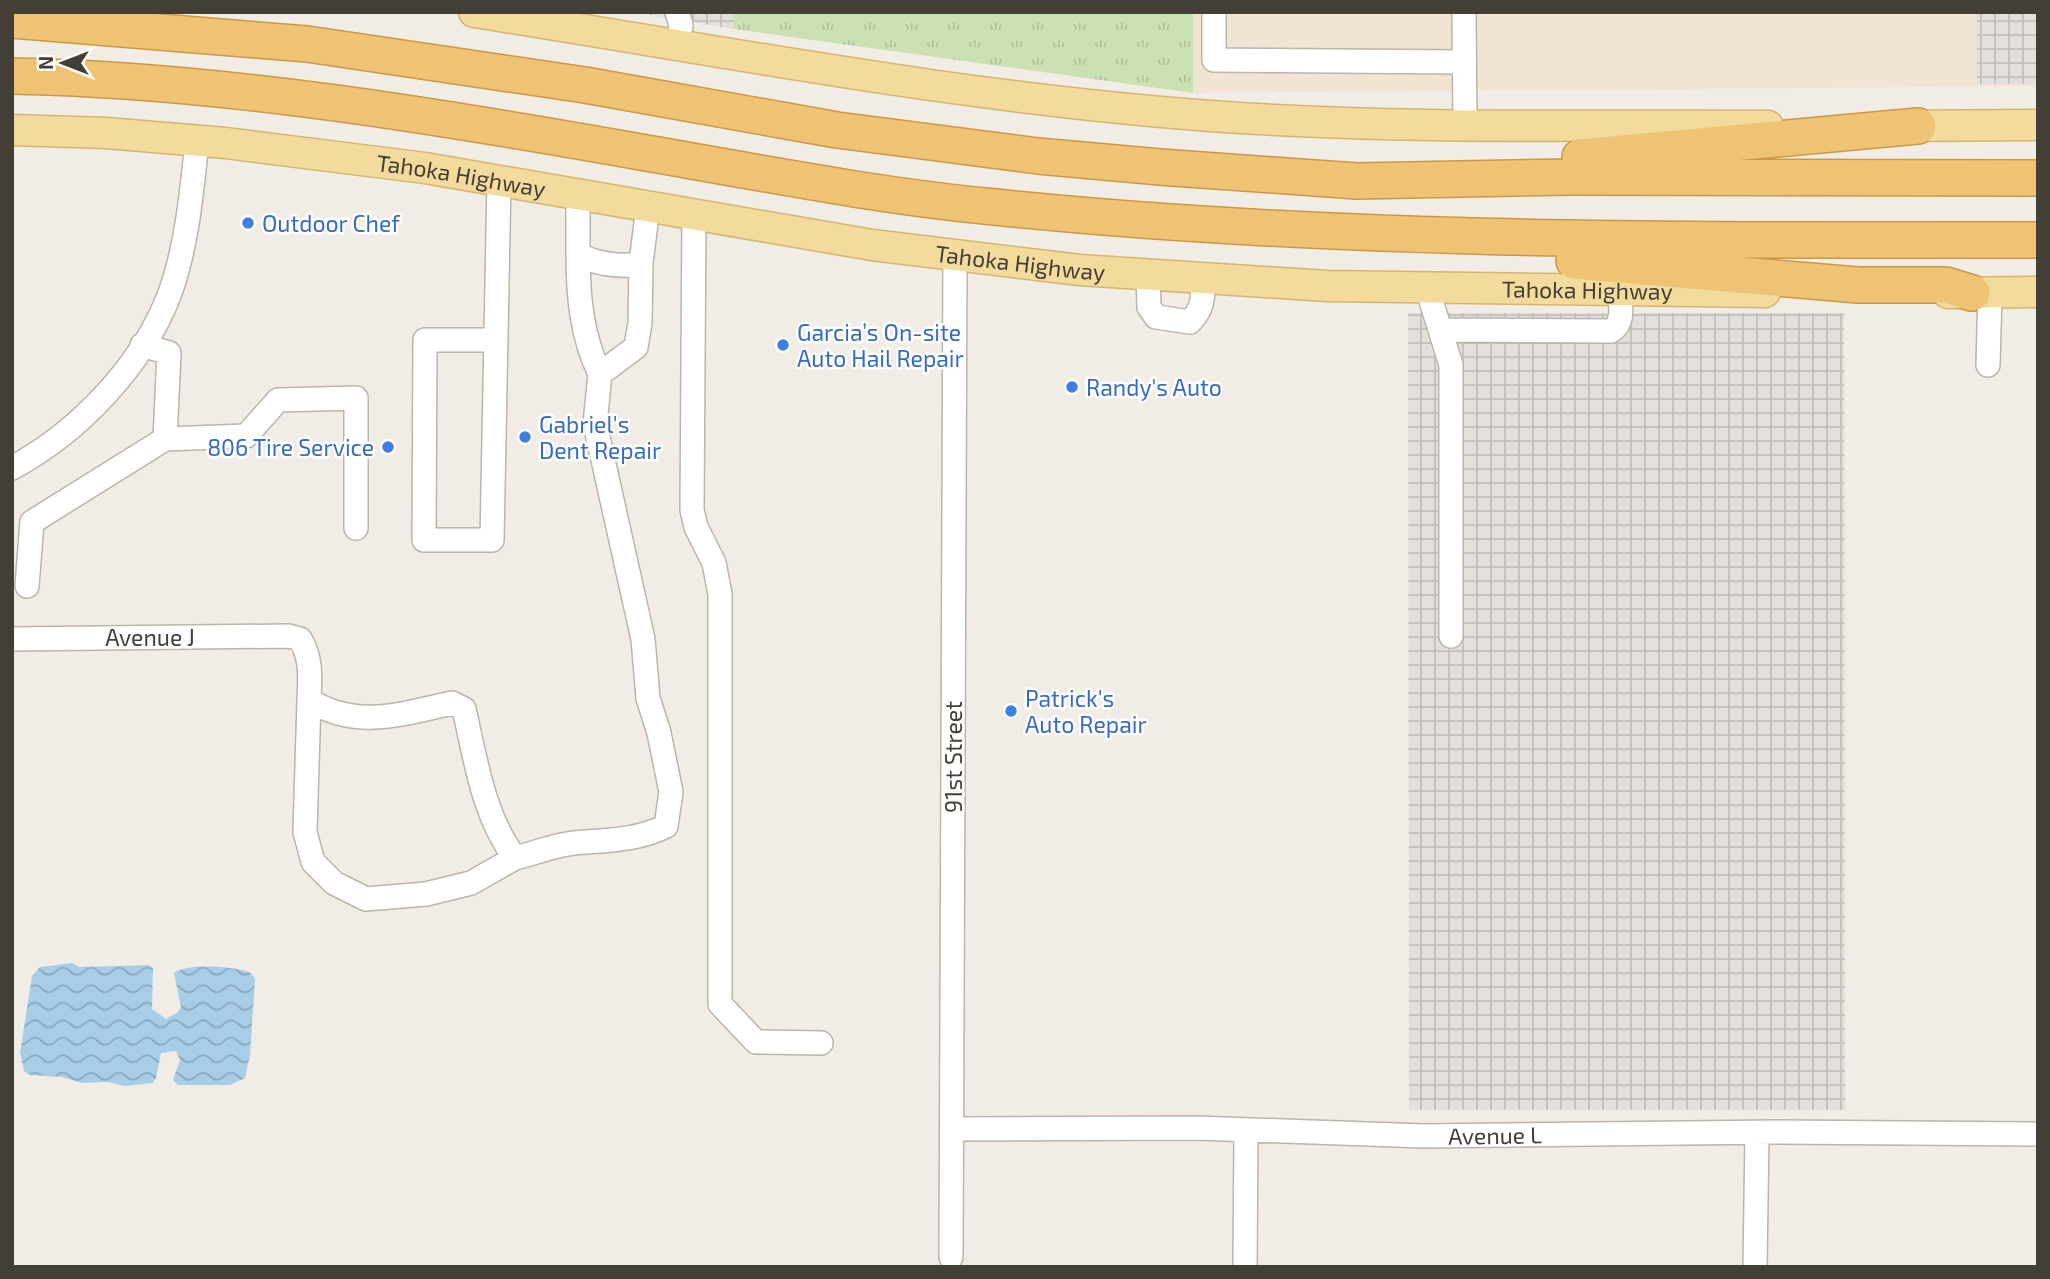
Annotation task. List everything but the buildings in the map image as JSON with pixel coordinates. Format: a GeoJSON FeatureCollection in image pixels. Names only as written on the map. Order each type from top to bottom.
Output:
{"type":"FeatureCollection","features":[{"type":"Feature","properties":{"kind":"highway"},"geometry":{"type":"LineString","coordinates":[[12,20],[307,44],[584,85],[836,130],[1038,156],[1336,180],[2038,178]]}},
{"type":"Feature","properties":{"kind":"highway"},"geometry":{"type":"LineString","coordinates":[[12,76],[251,93],[455,121],[856,190],[958,203],[1289,231],[1498,257],[1619,263],[1858,285],[1946,285],[1981,293]]}},
{"type":"Feature","properties":{"kind":"highway"},"geometry":{"type":"LineString","coordinates":[[1336,180],[1919,126]]}},
{"type":"Feature","properties":{"kind":"highway"},"geometry":{"type":"LineString","coordinates":[[1289,231],[1513,238],[2038,240]]}},
{"type":"Feature","properties":{"kind":"main road"},"geometry":{"type":"LineString","coordinates":[[474,12],[512,15],[941,88],[1223,117],[1465,125],[2038,125]]}},
{"type":"Feature","properties":{"kind":"main road","name":"Tahoka Highway"},"geometry":{"type":"LineString","coordinates":[[12,130],[197,141],[425,168],[955,257],[1148,274],[1327,286],[1620,291],[2038,292]]}},
{"type":"Feature","properties":{"kind":"street"},"geometry":{"type":"LineString","coordinates":[[677,12],[681,25],[678,45]]}},
{"type":"Feature","properties":{"kind":"street"},"geometry":{"type":"LineString","coordinates":[[1214,12],[1214,60],[1464,62]]}},
{"type":"Feature","properties":{"kind":"street"},"geometry":{"type":"LineString","coordinates":[[1464,12],[1465,125]]}},
{"type":"Feature","properties":{"kind":"street"},"geometry":{"type":"LineString","coordinates":[[12,468],[65,433],[112,386],[142,345],[170,293],[192,187],[197,141]]}},
{"type":"Feature","properties":{"kind":"street"},"geometry":{"type":"LineString","coordinates":[[496,340],[425,340],[424,540],[492,540],[496,340],[499,181]]}},
{"type":"Feature","properties":{"kind":"street"},"geometry":{"type":"LineString","coordinates":[[515,858],[500,838],[484,795],[464,709],[452,703],[385,718],[345,716],[332,713],[309,700],[305,832],[313,862],[334,883],[366,899],[426,894],[471,883],[515,858],[571,844],[648,835],[666,826],[671,792],[659,733],[648,698],[643,639],[595,424],[600,374],[588,349],[580,310],[578,195]]}},
{"type":"Feature","properties":{"kind":"street"},"geometry":{"type":"LineString","coordinates":[[600,374],[636,347],[640,323],[640,263],[648,207]]}},
{"type":"Feature","properties":{"kind":"street"},"geometry":{"type":"LineString","coordinates":[[694,215],[692,510],[696,527],[714,563],[720,594],[720,1004],[756,1042],[821,1043]]}},
{"type":"Feature","properties":{"kind":"street"},"geometry":{"type":"LineString","coordinates":[[578,252],[583,258],[632,266],[640,263]]}},
{"type":"Feature","properties":{"kind":"street","name":"91st Street"},"geometry":{"type":"LineString","coordinates":[[951,1257],[955,257]]}},
{"type":"Feature","properties":{"kind":"street"},"geometry":{"type":"LineString","coordinates":[[1148,274],[1149,307],[1156,317],[1176,322],[1190,322],[1199,313],[1203,306],[1203,277]]}},
{"type":"Feature","properties":{"kind":"street"},"geometry":{"type":"LineString","coordinates":[[1427,288],[1451,365],[1451,636]]}},
{"type":"Feature","properties":{"kind":"street"},"geometry":{"type":"LineString","coordinates":[[1441,330],[1611,331],[1617,327],[1620,318],[1620,291]]}},
{"type":"Feature","properties":{"kind":"street"},"geometry":{"type":"LineString","coordinates":[[1981,293],[1988,365]]}},
{"type":"Feature","properties":{"kind":"street"},"geometry":{"type":"LineString","coordinates":[[142,345],[169,354],[165,439]]}},
{"type":"Feature","properties":{"kind":"street"},"geometry":{"type":"LineString","coordinates":[[27,586],[32,522],[165,439],[246,436],[278,400],[356,398],[356,528]]}},
{"type":"Feature","properties":{"kind":"street","name":"Avenue J"},"geometry":{"type":"LineString","coordinates":[[12,639],[289,636],[300,639],[305,648],[310,671],[309,700]]}},
{"type":"Feature","properties":{"kind":"street","name":"Avenue L"},"geometry":{"type":"LineString","coordinates":[[952,1129],[1246,1130],[1424,1136],[2038,1133]]}},
{"type":"Feature","properties":{"kind":"street"},"geometry":{"type":"LineString","coordinates":[[1245,1267],[1246,1130]]}},
{"type":"Feature","properties":{"kind":"street"},"geometry":{"type":"LineString","coordinates":[[1755,1267],[1757,1133]]}},
{"type":"Feature","properties":{"kind":"shaded area"},"geometry":{"type":"Polygon","coordinates":[[[632,12],[734,12],[734,29],[632,12]]]}},
{"type":"Feature","properties":{"kind":"shaded area"},"geometry":{"type":"Polygon","coordinates":[[[1193,12],[2038,12],[2038,86],[1193,93],[1193,12]]]}},
{"type":"Feature","properties":{"kind":"shaded area"},"geometry":{"type":"Polygon","coordinates":[[[1977,12],[2038,12],[2038,84],[1977,84],[1977,12]]]}},
{"type":"Feature","properties":{"kind":"shaded area"},"geometry":{"type":"Polygon","coordinates":[[[1408,313],[1844,313],[1845,1110],[1409,1110],[1408,313]]]}},
{"type":"Feature","properties":{"kind":"green space"},"geometry":{"type":"Polygon","coordinates":[[[734,12],[1193,12],[1193,93],[734,29],[734,12]]]}},
{"type":"Feature","properties":{"kind":"water"},"geometry":{"type":"Polygon","coordinates":[[[72,963],[80,967],[149,965],[153,968],[152,1009],[166,1019],[181,1007],[174,973],[189,968],[211,967],[251,973],[255,979],[250,1055],[245,1078],[230,1085],[178,1085],[173,1080],[180,1060],[176,1051],[161,1053],[153,1083],[125,1086],[30,1075],[24,1071],[20,1053],[32,976],[40,967],[72,963]]]}},
{"type":"Feature","properties":{"kind":"place","name":"Outdoor Chef"},"geometry":{"type":"Point","coordinates":[248,223]}},
{"type":"Feature","properties":{"kind":"place","name":"Garcia’s On-site Auto Hail Repair"},"geometry":{"type":"Point","coordinates":[783,345]}},
{"type":"Feature","properties":{"kind":"place","name":"Randy's Auto"},"geometry":{"type":"Point","coordinates":[1072,387]}},
{"type":"Feature","properties":{"kind":"place","name":"Gabriel's Dent Repair"},"geometry":{"type":"Point","coordinates":[525,437]}},
{"type":"Feature","properties":{"kind":"place","name":"806 Tire Service"},"geometry":{"type":"Point","coordinates":[388,447]}},
{"type":"Feature","properties":{"kind":"place","name":"Patrick's Auto Repair"},"geometry":{"type":"Point","coordinates":[1011,711]}}]}
